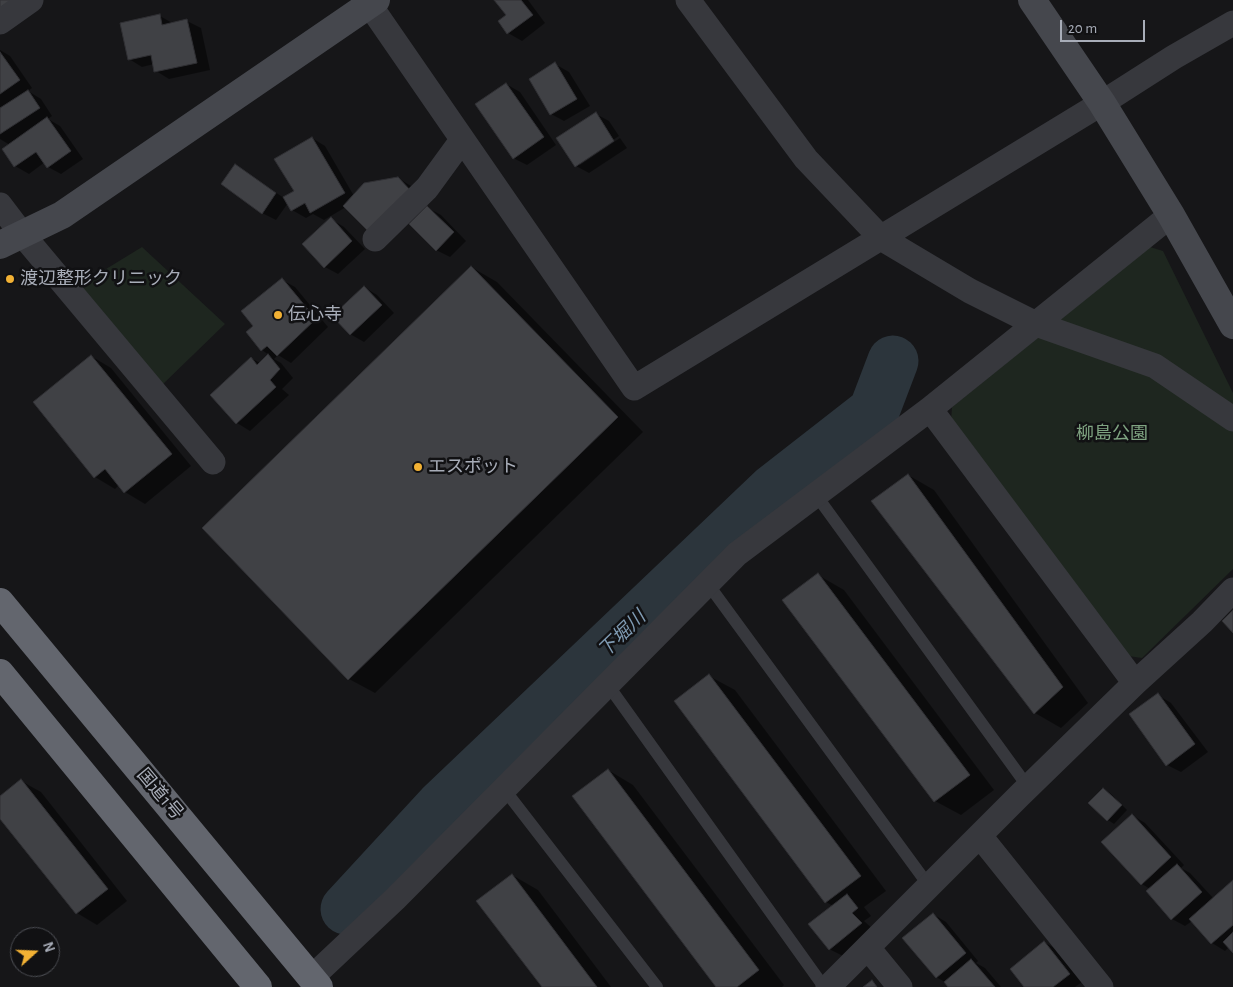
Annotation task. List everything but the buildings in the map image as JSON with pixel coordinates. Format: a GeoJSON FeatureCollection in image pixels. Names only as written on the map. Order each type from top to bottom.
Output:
{"type":"FeatureCollection","features":[{"type":"Feature","properties":{"kind":"highway","name":"国道1号"},"geometry":{"type":"LineString","coordinates":[[0,602],[315,982]]}},
{"type":"Feature","properties":{"kind":"highway"},"geometry":{"type":"LineString","coordinates":[[0,673],[258,987]]}},
{"type":"Feature","properties":{"kind":"street"},"geometry":{"type":"LineString","coordinates":[[0,22],[32,0]]}},
{"type":"Feature","properties":{"kind":"street"},"geometry":{"type":"LineString","coordinates":[[688,0],[806,159],[881,238],[970,291],[1036,324],[1155,366],[1233,419]]}},
{"type":"Feature","properties":{"kind":"street"},"geometry":{"type":"LineString","coordinates":[[1032,0],[1102,103],[1171,215],[1233,325]]}},
{"type":"Feature","properties":{"kind":"street"},"geometry":{"type":"LineString","coordinates":[[11,239],[62,215],[372,2],[462,140],[634,388],[1102,103],[1174,56],[1233,23]]}},
{"type":"Feature","properties":{"kind":"street"},"geometry":{"type":"LineString","coordinates":[[375,239],[427,188],[462,140]]}},
{"type":"Feature","properties":{"kind":"street"},"geometry":{"type":"LineString","coordinates":[[0,205],[11,239],[213,462]]}},
{"type":"Feature","properties":{"kind":"street"},"geometry":{"type":"LineString","coordinates":[[315,982],[394,899],[737,554],[930,410],[1171,215]]}},
{"type":"Feature","properties":{"kind":"street"},"geometry":{"type":"LineString","coordinates":[[930,410],[1135,683]]}},
{"type":"Feature","properties":{"kind":"street"},"geometry":{"type":"LineString","coordinates":[[826,987],[868,948],[1028,787],[1135,683],[1202,622],[1233,590]]}},
{"type":"Feature","properties":{"kind":"street"},"geometry":{"type":"LineString","coordinates":[[980,836],[1101,987]]}},
{"type":"Feature","properties":{"kind":"street"},"geometry":{"type":"LineString","coordinates":[[868,948],[900,987]]}},
{"type":"Feature","properties":{"kind":"lane"},"geometry":{"type":"LineString","coordinates":[[816,495],[1028,787]]}},
{"type":"Feature","properties":{"kind":"lane"},"geometry":{"type":"LineString","coordinates":[[708,584],[930,886]]}},
{"type":"Feature","properties":{"kind":"lane"},"geometry":{"type":"LineString","coordinates":[[608,685],[826,987]]}},
{"type":"Feature","properties":{"kind":"lane"},"geometry":{"type":"LineString","coordinates":[[504,789],[657,987]]}},
{"type":"Feature","properties":{"kind":"green space"},"geometry":{"type":"Polygon","coordinates":[[[142,247],[225,324],[162,385],[75,288],[142,247]]]}},
{"type":"Feature","properties":{"kind":"green space","name":"柳島公園"},"geometry":{"type":"Polygon","coordinates":[[[1150,247],[1163,251],[1233,393],[1233,569],[1142,658],[1128,656],[951,422],[952,407],[1150,247]]]}},
{"type":"Feature","properties":{"kind":"waterway","name":"下堀川"},"geometry":{"type":"LineString","coordinates":[[346,909],[441,806],[774,489],[874,411],[893,361]]}},
{"type":"Feature","properties":{"kind":"place","name":"渡辺整形クリニック"},"geometry":{"type":"Point","coordinates":[10,279]}},
{"type":"Feature","properties":{"kind":"place","name":"伝心寺"},"geometry":{"type":"Point","coordinates":[278,315]}},
{"type":"Feature","properties":{"kind":"place","name":"エスポット"},"geometry":{"type":"Point","coordinates":[418,467]}}]}
